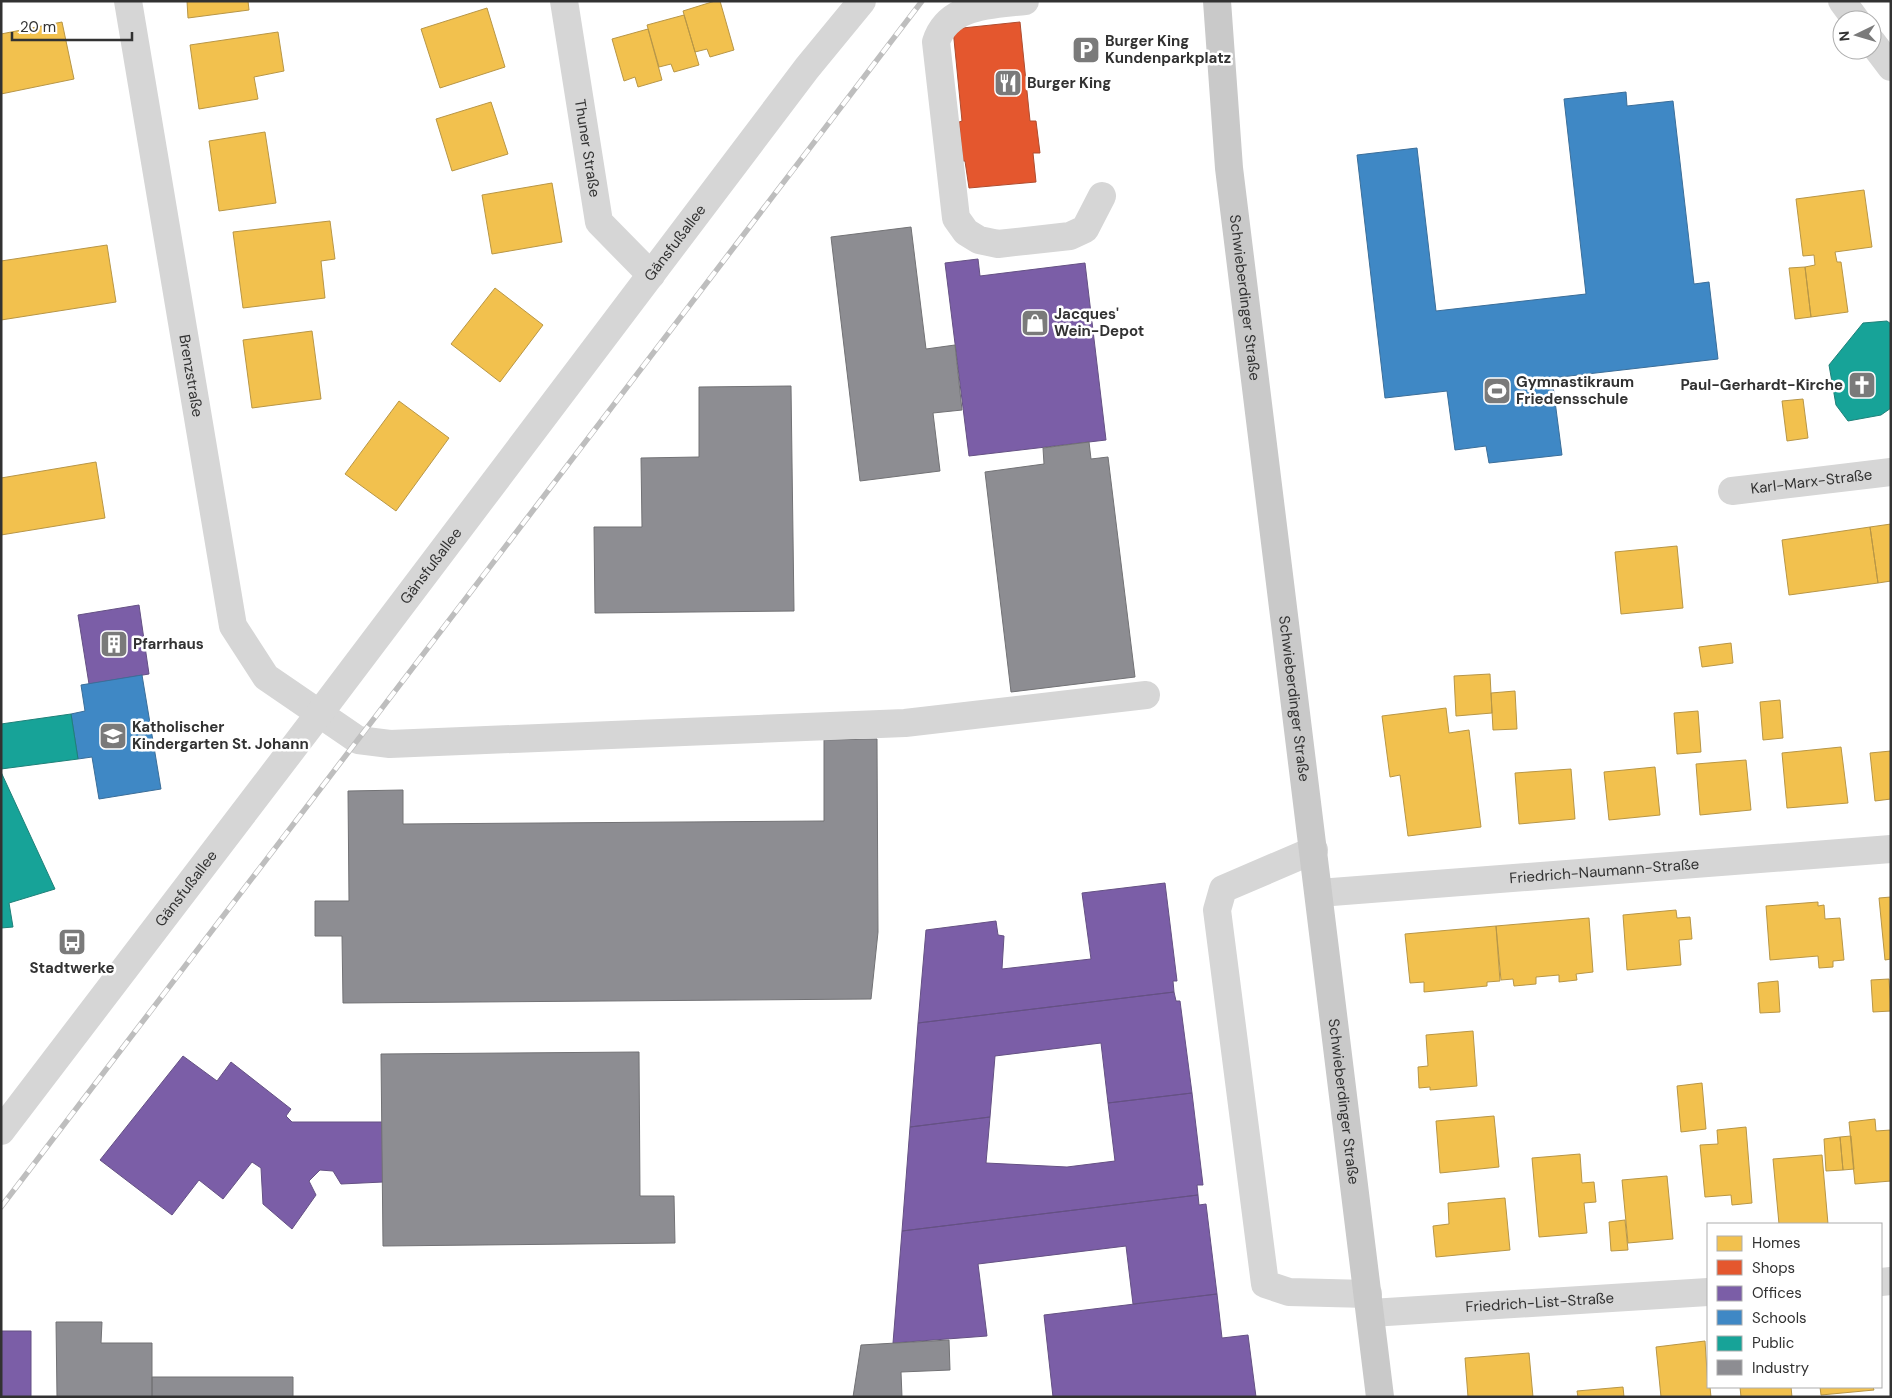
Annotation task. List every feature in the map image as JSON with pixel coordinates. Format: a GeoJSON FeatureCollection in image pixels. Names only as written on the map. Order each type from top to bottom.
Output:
{"type":"FeatureCollection","features":[{"type":"Feature","properties":{"kind":"main road","name":"Schwieberdinger Straße"},"geometry":{"type":"LineString","coordinates":[[1217,1],[1229,168],[1370,1303],[1380,1397]]}},
{"type":"Feature","properties":{"kind":"street","name":"Brenzstraße"},"geometry":{"type":"LineString","coordinates":[[128,1],[233,626],[266,677],[319,714],[358,740],[390,744],[905,723],[1146,694]]}},
{"type":"Feature","properties":{"kind":"street","name":"Thuner Straße"},"geometry":{"type":"LineString","coordinates":[[564,1],[599,222],[651,275]]}},
{"type":"Feature","properties":{"kind":"street","name":"Gänsfußallee"},"geometry":{"type":"LineString","coordinates":[[1,1131],[807,68],[862,1]]}},
{"type":"Feature","properties":{"kind":"street"},"geometry":{"type":"LineString","coordinates":[[1025,1],[972,8],[952,18],[939,32],[936,42],[956,218],[966,232],[979,240],[998,244],[1070,236],[1085,229],[1102,196]]}},
{"type":"Feature","properties":{"kind":"street"},"geometry":{"type":"LineString","coordinates":[[1882,55],[1891,67]]}},
{"type":"Feature","properties":{"kind":"street","name":"Karl-Marx-Straße"},"geometry":{"type":"LineString","coordinates":[[1732,491],[1891,472]]}},
{"type":"Feature","properties":{"kind":"street","name":"Friedrich-Naumann-Straße"},"geometry":{"type":"LineString","coordinates":[[1319,893],[1891,848]]}},
{"type":"Feature","properties":{"kind":"street","name":"Friedrich-List-Straße"},"geometry":{"type":"LineString","coordinates":[[1314,850],[1223,889],[1217,910],[1265,1284],[1289,1292],[1370,1303],[1707,1292]]}},
{"type":"Feature","properties":{"kind":"building: Homes"},"geometry":{"type":"Polygon","coordinates":[[[187,1],[248,1],[249,10],[188,18],[187,1]]]}},
{"type":"Feature","properties":{"kind":"building: Homes"},"geometry":{"type":"Polygon","coordinates":[[[720,1],[734,50],[710,57],[707,49],[695,52],[683,11],[720,1]]]}},
{"type":"Feature","properties":{"kind":"building: Homes"},"geometry":{"type":"Polygon","coordinates":[[[487,8],[505,67],[440,88],[421,29],[487,8]]]}},
{"type":"Feature","properties":{"kind":"building: Homes"},"geometry":{"type":"Polygon","coordinates":[[[684,15],[699,65],[674,72],[671,64],[659,67],[647,25],[684,15]]]}},
{"type":"Feature","properties":{"kind":"building: Homes"},"geometry":{"type":"Polygon","coordinates":[[[62,22],[74,79],[1,94],[1,34],[62,22]]]}},
{"type":"Feature","properties":{"kind":"building: Homes"},"geometry":{"type":"Polygon","coordinates":[[[648,29],[662,80],[638,87],[635,77],[624,81],[612,39],[648,29]]]}},
{"type":"Feature","properties":{"kind":"building: Homes"},"geometry":{"type":"Polygon","coordinates":[[[278,32],[284,71],[254,77],[258,99],[199,109],[190,45],[278,32]]]}},
{"type":"Feature","properties":{"kind":"building: Homes"},"geometry":{"type":"Polygon","coordinates":[[[491,102],[508,154],[452,171],[436,119],[491,102]]]}},
{"type":"Feature","properties":{"kind":"building: Homes"},"geometry":{"type":"Polygon","coordinates":[[[265,132],[276,203],[219,211],[209,141],[265,132]]]}},
{"type":"Feature","properties":{"kind":"building: Homes"},"geometry":{"type":"Polygon","coordinates":[[[552,183],[562,242],[492,254],[482,195],[552,183]]]}},
{"type":"Feature","properties":{"kind":"building: Homes"},"geometry":{"type":"Polygon","coordinates":[[[1864,190],[1872,247],[1835,252],[1837,262],[1841,262],[1848,312],[1811,317],[1805,267],[1815,265],[1814,255],[1803,256],[1796,199],[1864,190]]]}},
{"type":"Feature","properties":{"kind":"building: Homes"},"geometry":{"type":"Polygon","coordinates":[[[330,221],[335,259],[321,261],[325,298],[243,308],[233,232],[330,221]]]}},
{"type":"Feature","properties":{"kind":"building: Homes"},"geometry":{"type":"Polygon","coordinates":[[[107,245],[116,302],[1,320],[1,261],[107,245]]]}},
{"type":"Feature","properties":{"kind":"building: Homes"},"geometry":{"type":"Polygon","coordinates":[[[1805,267],[1811,317],[1795,319],[1789,268],[1805,267]]]}},
{"type":"Feature","properties":{"kind":"building: Homes"},"geometry":{"type":"Polygon","coordinates":[[[495,288],[543,325],[500,382],[451,344],[495,288]]]}},
{"type":"Feature","properties":{"kind":"building: Homes"},"geometry":{"type":"Polygon","coordinates":[[[312,331],[321,399],[252,408],[243,340],[312,331]]]}},
{"type":"Feature","properties":{"kind":"building: Homes"},"geometry":{"type":"Polygon","coordinates":[[[1803,399],[1808,438],[1787,441],[1782,401],[1803,399]]]}},
{"type":"Feature","properties":{"kind":"building: Homes"},"geometry":{"type":"Polygon","coordinates":[[[399,401],[449,438],[396,511],[345,474],[399,401]]]}},
{"type":"Feature","properties":{"kind":"building: Homes"},"geometry":{"type":"Polygon","coordinates":[[[96,462],[105,518],[1,535],[1,478],[96,462]]]}},
{"type":"Feature","properties":{"kind":"building: Homes"},"geometry":{"type":"Polygon","coordinates":[[[1891,524],[1891,581],[1878,583],[1870,527],[1891,524]]]}},
{"type":"Feature","properties":{"kind":"building: Homes"},"geometry":{"type":"Polygon","coordinates":[[[1870,527],[1878,583],[1789,595],[1782,540],[1870,527]]]}},
{"type":"Feature","properties":{"kind":"building: Homes"},"geometry":{"type":"Polygon","coordinates":[[[1677,546],[1683,608],[1621,614],[1615,552],[1677,546]]]}},
{"type":"Feature","properties":{"kind":"building: Homes"},"geometry":{"type":"Polygon","coordinates":[[[1731,643],[1733,663],[1702,667],[1699,647],[1731,643]]]}},
{"type":"Feature","properties":{"kind":"building: Homes"},"geometry":{"type":"Polygon","coordinates":[[[1490,674],[1492,713],[1456,716],[1454,676],[1490,674]]]}},
{"type":"Feature","properties":{"kind":"building: Homes"},"geometry":{"type":"Polygon","coordinates":[[[1515,691],[1517,729],[1493,730],[1491,693],[1515,691]]]}},
{"type":"Feature","properties":{"kind":"building: Homes"},"geometry":{"type":"Polygon","coordinates":[[[1780,700],[1783,738],[1763,740],[1760,702],[1780,700]]]}},
{"type":"Feature","properties":{"kind":"building: Homes"},"geometry":{"type":"Polygon","coordinates":[[[1446,708],[1449,733],[1469,730],[1481,827],[1408,836],[1400,775],[1390,777],[1382,716],[1446,708]]]}},
{"type":"Feature","properties":{"kind":"building: Homes"},"geometry":{"type":"Polygon","coordinates":[[[1698,711],[1701,752],[1677,754],[1674,713],[1698,711]]]}},
{"type":"Feature","properties":{"kind":"building: Homes"},"geometry":{"type":"Polygon","coordinates":[[[1841,747],[1848,803],[1787,808],[1782,753],[1841,747]]]}},
{"type":"Feature","properties":{"kind":"building: Homes"},"geometry":{"type":"Polygon","coordinates":[[[1891,751],[1891,799],[1875,801],[1870,753],[1891,751]]]}},
{"type":"Feature","properties":{"kind":"building: Homes"},"geometry":{"type":"Polygon","coordinates":[[[1746,760],[1751,810],[1700,815],[1696,764],[1746,760]]]}},
{"type":"Feature","properties":{"kind":"building: Homes"},"geometry":{"type":"Polygon","coordinates":[[[1655,767],[1660,815],[1609,820],[1604,772],[1655,767]]]}},
{"type":"Feature","properties":{"kind":"building: Homes"},"geometry":{"type":"Polygon","coordinates":[[[1571,769],[1575,819],[1519,824],[1515,773],[1571,769]]]}},
{"type":"Feature","properties":{"kind":"building: Homes"},"geometry":{"type":"Polygon","coordinates":[[[1891,897],[1891,959],[1885,960],[1879,898],[1891,897]]]}},
{"type":"Feature","properties":{"kind":"building: Homes"},"geometry":{"type":"Polygon","coordinates":[[[1818,902],[1818,906],[1824,905],[1825,919],[1840,918],[1844,960],[1833,961],[1833,967],[1819,968],[1818,956],[1770,960],[1766,906],[1818,902]]]}},
{"type":"Feature","properties":{"kind":"building: Homes"},"geometry":{"type":"Polygon","coordinates":[[[1676,910],[1677,918],[1690,917],[1692,939],[1679,940],[1681,965],[1627,970],[1623,915],[1676,910]]]}},
{"type":"Feature","properties":{"kind":"building: Homes"},"geometry":{"type":"Polygon","coordinates":[[[1589,918],[1593,972],[1576,974],[1577,980],[1559,982],[1559,975],[1536,977],[1536,984],[1514,986],[1513,979],[1501,980],[1496,926],[1589,918]]]}},
{"type":"Feature","properties":{"kind":"building: Homes"},"geometry":{"type":"Polygon","coordinates":[[[1496,926],[1500,981],[1487,982],[1487,986],[1424,992],[1424,982],[1410,983],[1405,934],[1496,926]]]}},
{"type":"Feature","properties":{"kind":"building: Homes"},"geometry":{"type":"Polygon","coordinates":[[[1889,979],[1891,1011],[1873,1012],[1871,980],[1889,979]]]}},
{"type":"Feature","properties":{"kind":"building: Homes"},"geometry":{"type":"Polygon","coordinates":[[[1778,981],[1780,1012],[1760,1013],[1758,983],[1778,981]]]}},
{"type":"Feature","properties":{"kind":"building: Homes"},"geometry":{"type":"Polygon","coordinates":[[[1473,1031],[1477,1086],[1430,1090],[1430,1087],[1419,1088],[1418,1067],[1428,1066],[1426,1035],[1473,1031]]]}},
{"type":"Feature","properties":{"kind":"building: Homes"},"geometry":{"type":"Polygon","coordinates":[[[1702,1083],[1706,1129],[1681,1132],[1677,1086],[1702,1083]]]}},
{"type":"Feature","properties":{"kind":"building: Homes"},"geometry":{"type":"Polygon","coordinates":[[[1494,1116],[1499,1167],[1440,1173],[1436,1121],[1494,1116]]]}},
{"type":"Feature","properties":{"kind":"building: Homes"},"geometry":{"type":"Polygon","coordinates":[[[1875,1119],[1876,1131],[1891,1130],[1891,1181],[1855,1184],[1849,1122],[1875,1119]]]}},
{"type":"Feature","properties":{"kind":"building: Homes"},"geometry":{"type":"Polygon","coordinates":[[[1746,1127],[1752,1203],[1732,1205],[1731,1195],[1705,1197],[1700,1145],[1718,1144],[1717,1130],[1746,1127]]]}},
{"type":"Feature","properties":{"kind":"building: Homes"},"geometry":{"type":"Polygon","coordinates":[[[1851,1136],[1854,1169],[1843,1170],[1840,1137],[1851,1136]]]}},
{"type":"Feature","properties":{"kind":"building: Homes"},"geometry":{"type":"Polygon","coordinates":[[[1840,1137],[1843,1170],[1826,1171],[1824,1139],[1840,1137]]]}},
{"type":"Feature","properties":{"kind":"building: Homes"},"geometry":{"type":"Polygon","coordinates":[[[1580,1154],[1582,1183],[1594,1182],[1596,1202],[1584,1203],[1587,1233],[1539,1237],[1532,1158],[1580,1154]]]}},
{"type":"Feature","properties":{"kind":"building: Homes"},"geometry":{"type":"Polygon","coordinates":[[[1822,1155],[1828,1223],[1779,1223],[1773,1159],[1822,1155]]]}},
{"type":"Feature","properties":{"kind":"building: Homes"},"geometry":{"type":"Polygon","coordinates":[[[1667,1176],[1673,1239],[1628,1243],[1622,1180],[1667,1176]]]}},
{"type":"Feature","properties":{"kind":"building: Homes"},"geometry":{"type":"Polygon","coordinates":[[[1505,1198],[1510,1250],[1436,1257],[1433,1226],[1449,1224],[1448,1203],[1505,1198]]]}},
{"type":"Feature","properties":{"kind":"building: Homes"},"geometry":{"type":"Polygon","coordinates":[[[1625,1220],[1628,1250],[1611,1251],[1609,1222],[1625,1220]]]}},
{"type":"Feature","properties":{"kind":"building: Homes"},"geometry":{"type":"Polygon","coordinates":[[[1705,1341],[1707,1388],[1710,1388],[1711,1397],[1661,1397],[1656,1347],[1705,1341]]]}},
{"type":"Feature","properties":{"kind":"building: Homes"},"geometry":{"type":"Polygon","coordinates":[[[1529,1353],[1533,1397],[1468,1397],[1465,1358],[1529,1353]]]}},
{"type":"Feature","properties":{"kind":"building: Homes"},"geometry":{"type":"Polygon","coordinates":[[[1623,1387],[1624,1397],[1578,1397],[1577,1391],[1623,1387]]]}},
{"type":"Feature","properties":{"kind":"building: Homes"},"geometry":{"type":"Polygon","coordinates":[[[1740,1388],[1791,1388],[1792,1397],[1741,1397],[1740,1388]]]}},
{"type":"Feature","properties":{"kind":"building: Homes"},"geometry":{"type":"Polygon","coordinates":[[[1820,1388],[1873,1388],[1874,1390],[1821,1395],[1820,1388]]]}},
{"type":"Feature","properties":{"kind":"building: Shops"},"geometry":{"type":"Polygon","coordinates":[[[1020,22],[1030,121],[1036,121],[1040,153],[1033,153],[1036,182],[969,188],[965,161],[963,161],[959,122],[962,121],[953,29],[1020,22]]]}},
{"type":"Feature","properties":{"kind":"building: Offices"},"geometry":{"type":"Polygon","coordinates":[[[978,259],[980,276],[1085,263],[1106,440],[969,456],[945,263],[978,259]]]}},
{"type":"Feature","properties":{"kind":"building: Offices","name":"Pfarrhaus"},"geometry":{"type":"Polygon","coordinates":[[[139,605],[149,674],[89,684],[78,615],[139,605]]]}},
{"type":"Feature","properties":{"kind":"building: Offices"},"geometry":{"type":"Polygon","coordinates":[[[1165,883],[1177,981],[1173,981],[1174,992],[918,1023],[926,930],[996,921],[998,935],[1004,936],[1002,969],[1091,959],[1082,893],[1165,883]]]}},
{"type":"Feature","properties":{"kind":"building: Offices"},"geometry":{"type":"Polygon","coordinates":[[[1174,992],[1176,1001],[1180,1001],[1192,1093],[1108,1103],[1101,1043],[995,1056],[990,1117],[910,1127],[918,1023],[1174,992]]]}},
{"type":"Feature","properties":{"kind":"building: Offices"},"geometry":{"type":"Polygon","coordinates":[[[183,1056],[217,1081],[231,1062],[291,1109],[286,1116],[292,1122],[382,1122],[383,1182],[341,1184],[333,1171],[320,1170],[309,1181],[316,1195],[292,1229],[263,1204],[261,1168],[252,1162],[223,1199],[199,1180],[172,1215],[100,1160],[183,1056]]]}},
{"type":"Feature","properties":{"kind":"building: Offices"},"geometry":{"type":"Polygon","coordinates":[[[1192,1093],[1203,1185],[1197,1185],[1198,1195],[902,1231],[910,1127],[990,1117],[986,1163],[1067,1167],[1115,1161],[1108,1103],[1192,1093]]]}},
{"type":"Feature","properties":{"kind":"building: Offices"},"geometry":{"type":"Polygon","coordinates":[[[1198,1195],[1199,1205],[1206,1204],[1217,1294],[1133,1304],[1126,1246],[978,1264],[987,1336],[893,1343],[902,1231],[1198,1195]]]}},
{"type":"Feature","properties":{"kind":"building: Offices"},"geometry":{"type":"Polygon","coordinates":[[[1217,1294],[1222,1338],[1248,1335],[1256,1397],[1053,1397],[1044,1315],[1217,1294]]]}},
{"type":"Feature","properties":{"kind":"building: Offices"},"geometry":{"type":"Polygon","coordinates":[[[1,1331],[31,1331],[31,1397],[1,1397],[1,1331]]]}},
{"type":"Feature","properties":{"kind":"building: Schools"},"geometry":{"type":"Polygon","coordinates":[[[1626,92],[1627,106],[1673,101],[1694,284],[1709,282],[1718,359],[1552,378],[1562,455],[1489,463],[1486,446],[1455,450],[1447,391],[1385,398],[1357,155],[1417,148],[1436,311],[1586,294],[1564,99],[1626,92]]]}},
{"type":"Feature","properties":{"kind":"building: Schools","name":"Katholischer Kindergarten St. Johann"},"geometry":{"type":"Polygon","coordinates":[[[142,675],[161,789],[99,799],[92,757],[78,759],[71,714],[85,711],[81,685],[142,675]]]}},
{"type":"Feature","properties":{"kind":"building: Public","name":"Paul-Gerhardt-Kirche"},"geometry":{"type":"Polygon","coordinates":[[[1887,321],[1891,324],[1891,408],[1881,415],[1848,421],[1836,405],[1829,365],[1863,323],[1887,321]]]}},
{"type":"Feature","properties":{"kind":"building: Public"},"geometry":{"type":"Polygon","coordinates":[[[71,714],[78,759],[1,769],[1,724],[71,714]]]}},
{"type":"Feature","properties":{"kind":"building: Public"},"geometry":{"type":"Polygon","coordinates":[[[1,772],[55,889],[9,903],[13,927],[1,928],[1,772]]]}},
{"type":"Feature","properties":{"kind":"building: Industry"},"geometry":{"type":"Polygon","coordinates":[[[911,227],[926,349],[955,345],[962,410],[933,413],[940,471],[860,481],[831,237],[911,227]]]}},
{"type":"Feature","properties":{"kind":"building: Industry"},"geometry":{"type":"Polygon","coordinates":[[[791,386],[794,611],[595,613],[594,527],[642,527],[641,458],[699,457],[699,387],[791,386]]]}},
{"type":"Feature","properties":{"kind":"building: Industry"},"geometry":{"type":"Polygon","coordinates":[[[1089,442],[1091,459],[1108,457],[1135,677],[1011,692],[985,472],[1044,464],[1043,448],[1089,442]]]}},
{"type":"Feature","properties":{"kind":"building: Industry"},"geometry":{"type":"Polygon","coordinates":[[[877,739],[878,932],[871,999],[343,1003],[342,936],[315,936],[315,901],[349,901],[348,791],[403,790],[403,824],[824,821],[824,740],[877,739]]]}},
{"type":"Feature","properties":{"kind":"building: Industry"},"geometry":{"type":"Polygon","coordinates":[[[639,1052],[640,1196],[674,1196],[675,1243],[383,1246],[381,1054],[639,1052]]]}},
{"type":"Feature","properties":{"kind":"building: Industry"},"geometry":{"type":"Polygon","coordinates":[[[56,1322],[102,1322],[101,1343],[152,1343],[152,1397],[57,1397],[56,1322]]]}},
{"type":"Feature","properties":{"kind":"building: Industry"},"geometry":{"type":"Polygon","coordinates":[[[949,1340],[950,1370],[901,1372],[902,1397],[853,1397],[861,1345],[949,1340]]]}},
{"type":"Feature","properties":{"kind":"building: Industry"},"geometry":{"type":"Polygon","coordinates":[[[152,1377],[293,1377],[293,1397],[152,1397],[152,1377]]]}},
{"type":"Feature","properties":{"kind":"railway"},"geometry":{"type":"LineString","coordinates":[[1,1207],[922,1]]}},
{"type":"Feature","properties":{"kind":"place","name":"Burger King Kundenparkplatz"},"geometry":{"type":"Point","coordinates":[1086,50]}},
{"type":"Feature","properties":{"kind":"place","name":"Burger King"},"geometry":{"type":"Point","coordinates":[1008,83]}},
{"type":"Feature","properties":{"kind":"place","name":"Jacques' Wein-Depot"},"geometry":{"type":"Point","coordinates":[1035,323]}},
{"type":"Feature","properties":{"kind":"place","name":"Paul-Gerhardt-Kirche"},"geometry":{"type":"Point","coordinates":[1862,385]}},
{"type":"Feature","properties":{"kind":"place","name":"Gymnastikraum Friedensschule"},"geometry":{"type":"Point","coordinates":[1497,391]}},
{"type":"Feature","properties":{"kind":"place","name":"Pfarrhaus"},"geometry":{"type":"Point","coordinates":[114,644]}},
{"type":"Feature","properties":{"kind":"place","name":"Katholischer Kindergarten St. Johann"},"geometry":{"type":"Point","coordinates":[113,736]}},
{"type":"Feature","properties":{"kind":"place","name":"Stadtwerke"},"geometry":{"type":"Point","coordinates":[72,942]}}]}
